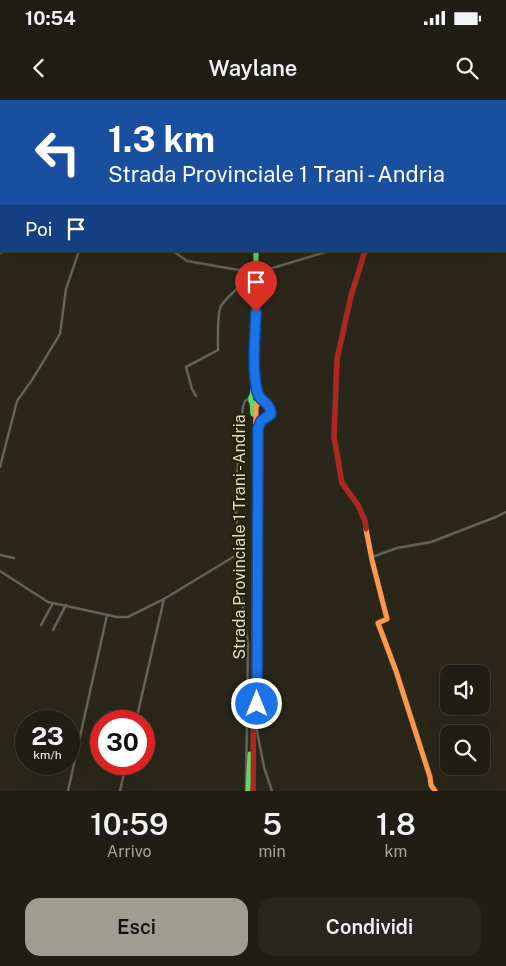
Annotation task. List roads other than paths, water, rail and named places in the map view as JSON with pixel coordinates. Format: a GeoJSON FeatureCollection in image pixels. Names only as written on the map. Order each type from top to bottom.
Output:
{"type":"FeatureCollection","features":[{"type":"Feature","properties":{"kind":"main road","name":"Strada Provinciale 1 Trani - Andria"},"geometry":{"type":"LineString","coordinates":[[250,791],[256,252]]}},
{"type":"Feature","properties":{"kind":"main road"},"geometry":{"type":"LineString","coordinates":[[365,252],[351,296],[337,359],[334,437],[339,459],[340,477],[345,488],[361,511],[368,531],[372,558],[387,619],[378,623],[396,671],[430,776],[431,785],[435,791]]}},
{"type":"Feature","properties":{"kind":"main road","name":"Strada Provinciale 1 Trani - Andria"},"geometry":{"type":"LineString","coordinates":[[250,791],[253,778],[256,408],[254,399]]}},
{"type":"Feature","properties":{"kind":"street"},"geometry":{"type":"LineString","coordinates":[[0,467],[17,401],[60,334],[66,289],[79,252]]}},
{"type":"Feature","properties":{"kind":"street"},"geometry":{"type":"LineString","coordinates":[[174,252],[187,261],[256,273],[326,252]]}},
{"type":"Feature","properties":{"kind":"street"},"geometry":{"type":"LineString","coordinates":[[196,396],[186,367],[218,350],[217,336],[221,305],[240,286],[256,287]]}},
{"type":"Feature","properties":{"kind":"street"},"geometry":{"type":"LineString","coordinates":[[250,791],[248,645],[239,577],[235,514],[242,410],[244,403],[254,399],[269,405],[271,414],[261,421],[258,429],[257,725],[262,758],[272,791]]}},
{"type":"Feature","properties":{"kind":"street"},"geometry":{"type":"LineString","coordinates":[[372,558],[398,548],[431,542],[506,512]]}},
{"type":"Feature","properties":{"kind":"street"},"geometry":{"type":"LineString","coordinates":[[0,571],[40,597],[53,603],[106,615],[128,617],[164,599],[238,552]]}},
{"type":"Feature","properties":{"kind":"street"},"geometry":{"type":"LineString","coordinates":[[0,555],[14,558]]}},
{"type":"Feature","properties":{"kind":"street"},"geometry":{"type":"LineString","coordinates":[[139,710],[164,599]]}},
{"type":"Feature","properties":{"kind":"street"},"geometry":{"type":"LineString","coordinates":[[41,625],[53,603]]}},
{"type":"Feature","properties":{"kind":"street"},"geometry":{"type":"LineString","coordinates":[[53,630],[66,605]]}},
{"type":"Feature","properties":{"kind":"street"},"geometry":{"type":"LineString","coordinates":[[68,791],[106,615]]}},
{"type":"Feature","properties":{"kind":"street"},"geometry":{"type":"LineString","coordinates":[[120,791],[124,775]]}}]}
